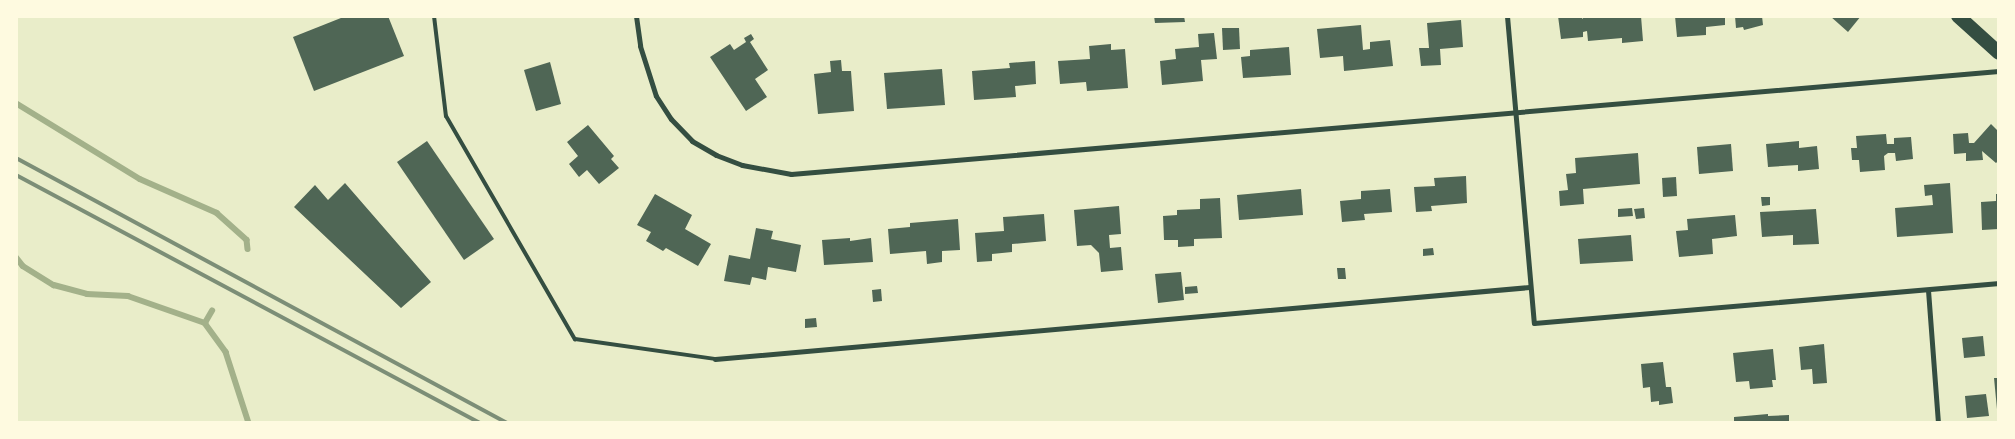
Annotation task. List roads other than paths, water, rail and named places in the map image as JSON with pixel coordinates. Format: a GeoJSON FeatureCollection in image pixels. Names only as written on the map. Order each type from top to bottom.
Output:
{"type":"FeatureCollection","features":[{"type":"Feature","properties":{"kind":"highway"},"geometry":{"type":"LineString","coordinates":[[1958,16],[1999,53]]}},
{"type":"Feature","properties":{"kind":"street"},"geometry":{"type":"LineString","coordinates":[[636,16],[642,54],[656,96],[671,119],[692,141],[742,165],[791,174],[1999,71]]}},
{"type":"Feature","properties":{"kind":"street"},"geometry":{"type":"LineString","coordinates":[[1507,16],[1534,323],[1999,283]]}},
{"type":"Feature","properties":{"kind":"street"},"geometry":{"type":"LineString","coordinates":[[715,359],[1530,287]]}},
{"type":"Feature","properties":{"kind":"street"},"geometry":{"type":"LineString","coordinates":[[1928,290],[1938,423]]}},
{"type":"Feature","properties":{"kind":"lane"},"geometry":{"type":"LineString","coordinates":[[434,16],[446,116],[575,339],[715,359]]}},
{"type":"Feature","properties":{"kind":"waterway"},"geometry":{"type":"LineString","coordinates":[[16,103],[140,179],[217,213],[247,240],[248,249]]}},
{"type":"Feature","properties":{"kind":"waterway"},"geometry":{"type":"LineString","coordinates":[[16,257],[23,266],[54,285],[87,294],[128,296],[205,323],[226,352],[249,423]]}},
{"type":"Feature","properties":{"kind":"waterway"},"geometry":{"type":"LineString","coordinates":[[205,323],[212,311]]}},
{"type":"Feature","properties":{"kind":"railway"},"geometry":{"type":"LineString","coordinates":[[16,158],[507,423]]}},
{"type":"Feature","properties":{"kind":"railway"},"geometry":{"type":"LineString","coordinates":[[16,175],[480,423]]}}]}
